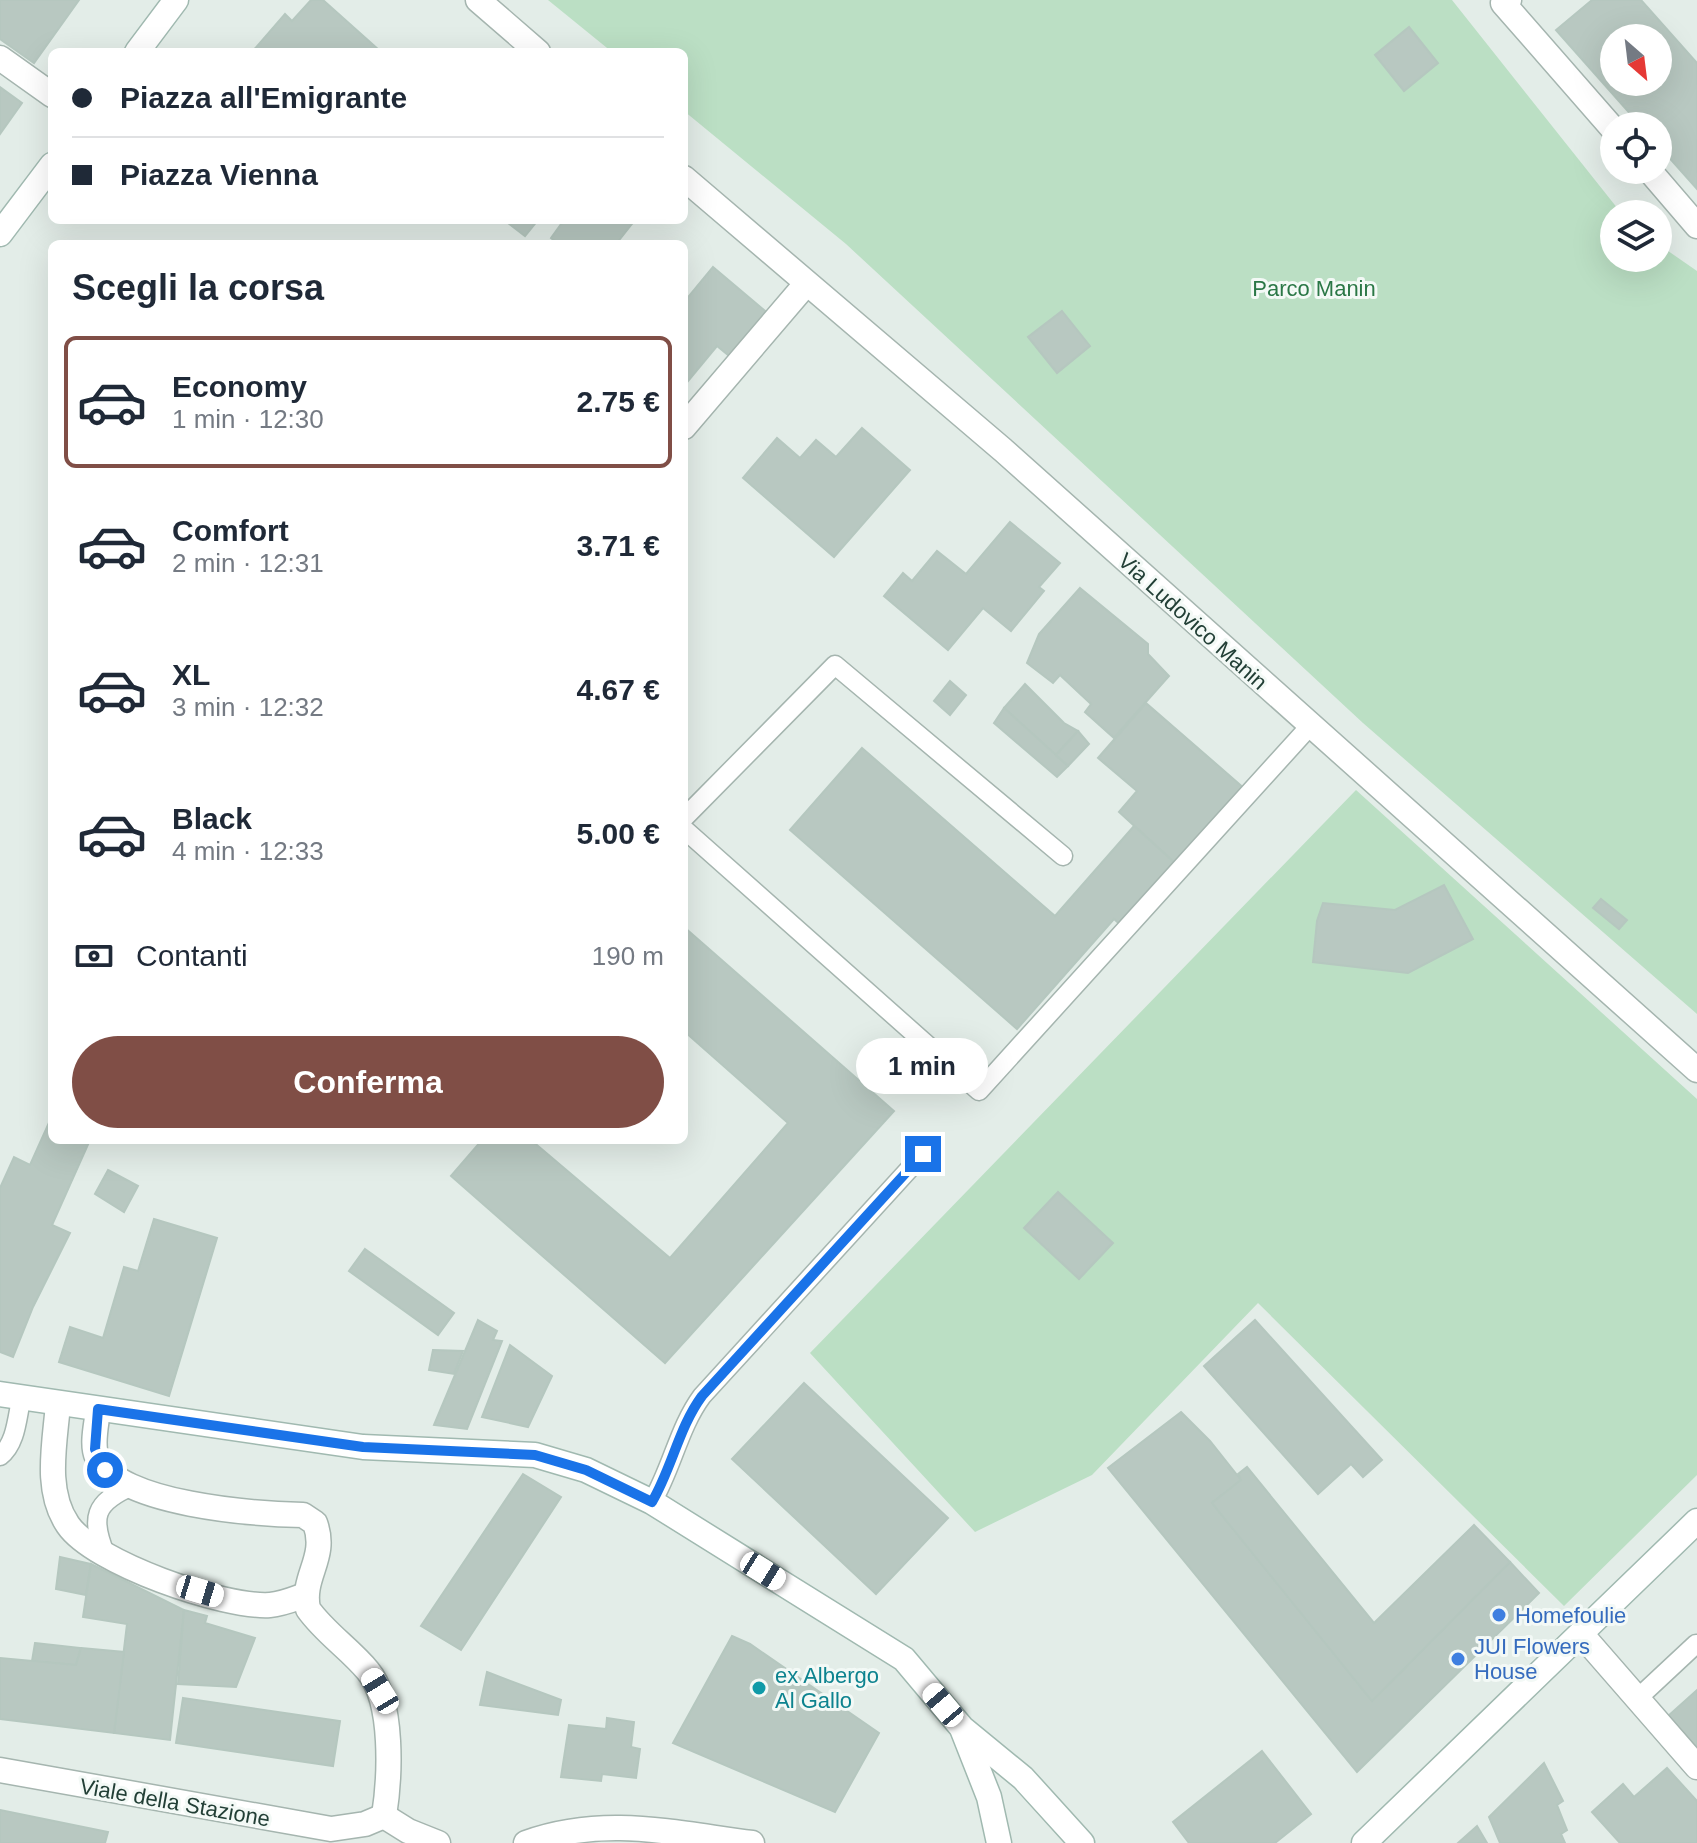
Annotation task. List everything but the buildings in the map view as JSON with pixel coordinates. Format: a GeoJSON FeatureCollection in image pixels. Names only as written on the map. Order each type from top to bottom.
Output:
{"type":"FeatureCollection","features":[{"type":"Feature","properties":{"kind":"street"},"geometry":{"type":"LineString","coordinates":[[140,48],[176,0]]}},
{"type":"Feature","properties":{"kind":"street"},"geometry":{"type":"LineString","coordinates":[[478,0],[533,48]]}},
{"type":"Feature","properties":{"kind":"street"},"geometry":{"type":"LineString","coordinates":[[1504,1],[1600,114]]}},
{"type":"Feature","properties":{"kind":"street"},"geometry":{"type":"LineString","coordinates":[[0,58],[48,92]]}},
{"type":"Feature","properties":{"kind":"street"},"geometry":{"type":"LineString","coordinates":[[0,234],[48,170]]}},
{"type":"Feature","properties":{"kind":"street","name":"Via Ludovico Manin"},"geometry":{"type":"LineString","coordinates":[[688,181],[1003,450],[1697,1070]]}},
{"type":"Feature","properties":{"kind":"street"},"geometry":{"type":"LineString","coordinates":[[1661,184],[1697,226]]}},
{"type":"Feature","properties":{"kind":"street"},"geometry":{"type":"LineString","coordinates":[[688,422],[806,284]]}},
{"type":"Feature","properties":{"kind":"street"},"geometry":{"type":"LineString","coordinates":[[10,1397],[363,1447],[535,1455],[586,1470],[652,1502],[904,1659],[962,1728],[1023,1778],[1082,1843]]}},
{"type":"Feature","properties":{"kind":"street"},"geometry":{"type":"LineString","coordinates":[[58,1404],[52,1478],[61,1509],[68,1525],[106,1556],[148,1575],[227,1599],[269,1605],[305,1595]]}},
{"type":"Feature","properties":{"kind":"street"},"geometry":{"type":"LineString","coordinates":[[98,1409],[97,1459],[105,1470],[132,1486],[178,1502],[303,1515],[315,1523],[321,1549],[305,1595],[316,1620],[369,1672],[380,1691],[387,1735],[384,1816],[408,1831],[438,1843]]}},
{"type":"Feature","properties":{"kind":"street"},"geometry":{"type":"LineString","coordinates":[[1364,1843],[1697,1521]]}},
{"type":"Feature","properties":{"kind":"street"},"geometry":{"type":"LineString","coordinates":[[1582,1635],[1697,1767]]}},
{"type":"Feature","properties":{"kind":"street"},"geometry":{"type":"LineString","coordinates":[[962,1728],[989,1797],[999,1843]]}},
{"type":"Feature","properties":{"kind":"street","name":"Viale della Stazione"},"geometry":{"type":"LineString","coordinates":[[0,1770],[331,1829],[365,1824],[384,1816]]}},
{"type":"Feature","properties":{"kind":"street"},"geometry":{"type":"LineString","coordinates":[[526,1843],[572,1829],[616,1826],[752,1843]]}},
{"type":"Feature","properties":{"kind":"lane"},"geometry":{"type":"LineString","coordinates":[[688,814],[835,665],[1063,856]]}},
{"type":"Feature","properties":{"kind":"lane"},"geometry":{"type":"LineString","coordinates":[[688,833],[979,1091],[1310,726]]}},
{"type":"Feature","properties":{"kind":"lane"},"geometry":{"type":"LineString","coordinates":[[652,1502],[675,1456],[691,1411],[702,1396],[923,1154]]}},
{"type":"Feature","properties":{"kind":"lane"},"geometry":{"type":"LineString","coordinates":[[0,1456],[7,1451],[14,1433],[10,1397]]}},
{"type":"Feature","properties":{"kind":"lane"},"geometry":{"type":"LineString","coordinates":[[106,1556],[99,1538],[99,1507],[108,1496],[132,1486]]}},
{"type":"Feature","properties":{"kind":"lane"},"geometry":{"type":"LineString","coordinates":[[1637,1699],[1696,1644]]}},
{"type":"Feature","properties":{"kind":"green space","name":"Parco Manin"},"geometry":{"type":"Polygon","coordinates":[[[548,0],[1452,0],[1611,200],[1600,200],[1600,272],[1672,272],[1672,254],[1697,271],[1697,1014],[1363,723],[846,244],[688,114],[688,48],[607,48],[548,0]]]}},
{"type":"Feature","properties":{"kind":"green space"},"geometry":{"type":"Polygon","coordinates":[[[1356,790],[1697,1099],[1697,1475],[1564,1606],[1258,1303],[1092,1475],[975,1532],[810,1353],[1356,790]]]}},
{"type":"Feature","properties":{"kind":"place","name":"Homefoulie"},"geometry":{"type":"Point","coordinates":[1499,1615]}},
{"type":"Feature","properties":{"kind":"place","name":"JUI Flowers House"},"geometry":{"type":"Point","coordinates":[1458,1659]}},
{"type":"Feature","properties":{"kind":"place","name":"ex Albergo Al Gallo"},"geometry":{"type":"Point","coordinates":[759,1688]}},
{"type":"Feature","properties":{"kind":"route"},"geometry":{"type":"LineString","coordinates":[[105,1470],[97,1459],[95,1449],[98,1409],[363,1447],[535,1455],[586,1470],[652,1502],[663,1484],[691,1411],[702,1396],[923,1154]]}}]}
